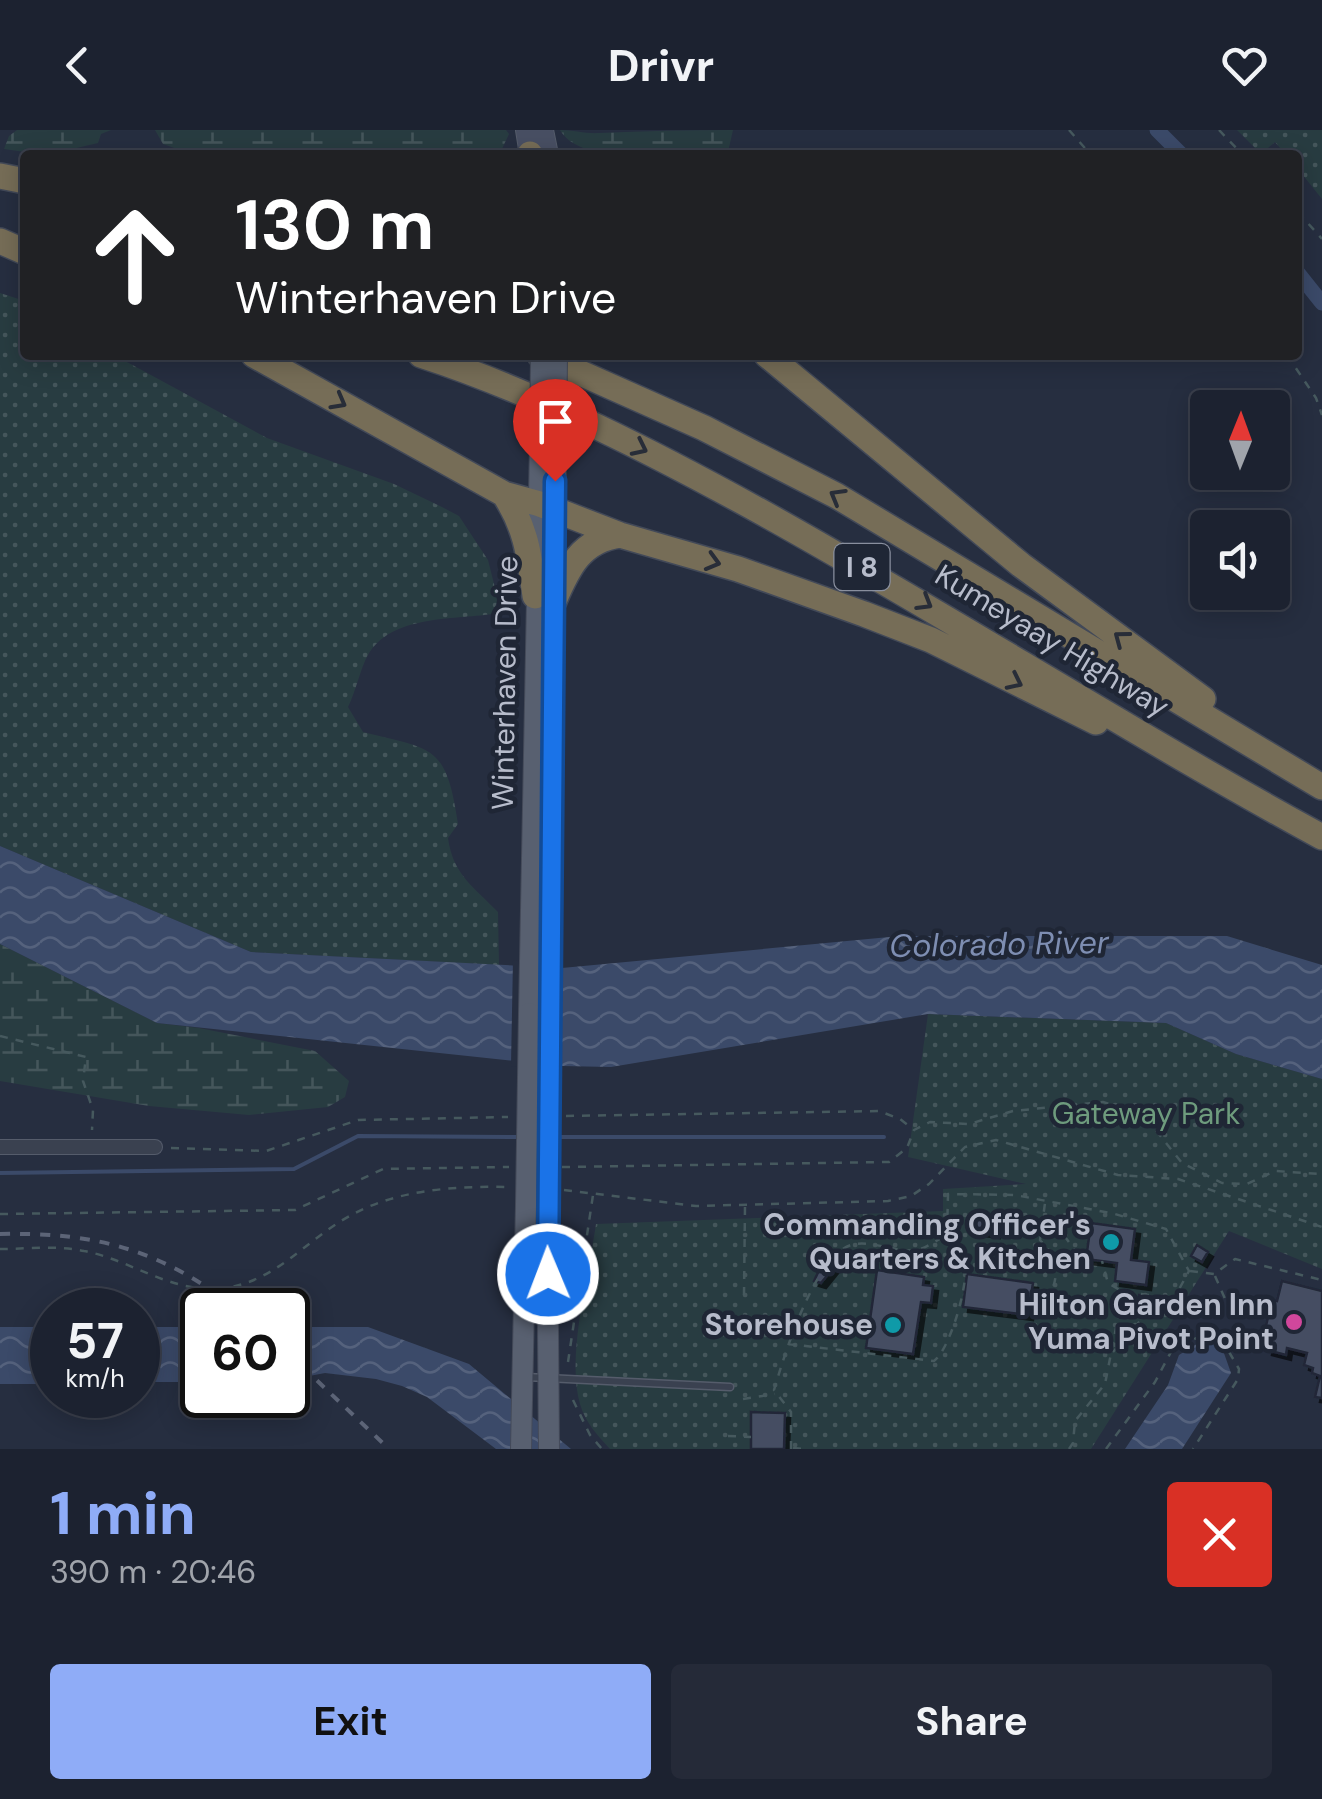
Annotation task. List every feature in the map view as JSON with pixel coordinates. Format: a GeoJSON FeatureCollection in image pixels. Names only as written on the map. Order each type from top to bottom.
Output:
{"type":"FeatureCollection","features":[{"type":"Feature","properties":{"kind":"highway"},"geometry":{"type":"LineString","coordinates":[[263,360],[504,494],[620,536],[786,585],[931,640],[1284,816]]}},
{"type":"Feature","properties":{"kind":"highway","name":"Kumeyaay Highway"},"geometry":{"type":"LineString","coordinates":[[433,360],[589,424],[702,478],[893,584],[1322,837]]}},
{"type":"Feature","properties":{"kind":"highway","name":"Kumeyaay Highway"},"geometry":{"type":"LineString","coordinates":[[551,360],[704,428],[837,496],[1316,784]]}},
{"type":"Feature","properties":{"kind":"highway"},"geometry":{"type":"LineString","coordinates":[[773,360],[1021,565],[1316,784]]}},
{"type":"Feature","properties":{"kind":"highway"},"geometry":{"type":"LineString","coordinates":[[504,494],[527,537],[545,598]]}},
{"type":"Feature","properties":{"kind":"highway"},"geometry":{"type":"LineString","coordinates":[[545,598],[584,548],[603,537],[620,536]]}},
{"type":"Feature","properties":{"kind":"main road","name":"Winterhaven Drive"},"geometry":{"type":"LineString","coordinates":[[540,360],[548,448]]}},
{"type":"Feature","properties":{"kind":"main road","name":"Winterhaven Drive"},"geometry":{"type":"LineString","coordinates":[[539,1197],[548,448],[557,360]]}},
{"type":"Feature","properties":{"kind":"main road"},"geometry":{"type":"LineString","coordinates":[[518,1449],[539,1197]]}},
{"type":"Feature","properties":{"kind":"main road"},"geometry":{"type":"LineString","coordinates":[[539,1197],[549,1449]]}},
{"type":"Feature","properties":{"kind":"street"},"geometry":{"type":"LineString","coordinates":[[0,1147],[155,1147]]}},
{"type":"Feature","properties":{"kind":"lane"},"geometry":{"type":"LineString","coordinates":[[524,1376],[730,1387]]}},
{"type":"Feature","properties":{"kind":"path"},"geometry":{"type":"LineString","coordinates":[[1068,130],[1086,150]]}},
{"type":"Feature","properties":{"kind":"path"},"geometry":{"type":"LineString","coordinates":[[1219,130],[1238,150]]}},
{"type":"Feature","properties":{"kind":"path"},"geometry":{"type":"LineString","coordinates":[[1302,216],[1322,239]]}},
{"type":"Feature","properties":{"kind":"path"},"geometry":{"type":"LineString","coordinates":[[1290,360],[1316,398],[1322,415]]}},
{"type":"Feature","properties":{"kind":"path"},"geometry":{"type":"LineString","coordinates":[[0,1036],[86,1057],[82,1081],[93,1110],[91,1147]]}},
{"type":"Feature","properties":{"kind":"path"},"geometry":{"type":"LineString","coordinates":[[558,1167],[889,1162],[906,1148],[914,1130],[930,1122],[969,1124],[1013,1112],[1103,1102],[1135,1112],[1154,1128],[1182,1163],[1222,1183],[1246,1184],[1274,1171],[1322,1174]]}},
{"type":"Feature","properties":{"kind":"path"},"geometry":{"type":"LineString","coordinates":[[0,1249],[85,1251],[179,1285],[223,1288],[267,1274],[339,1222],[396,1198],[442,1187],[539,1197],[593,1194],[664,1204],[888,1201],[910,1196],[938,1178],[966,1147],[990,1140],[1118,1175],[1178,1179],[1322,1227]]}},
{"type":"Feature","properties":{"kind":"path"},"geometry":{"type":"LineString","coordinates":[[0,1214],[296,1210],[382,1170],[519,1167]]}},
{"type":"Feature","properties":{"kind":"path"},"geometry":{"type":"LineString","coordinates":[[568,1362],[593,1194]]}},
{"type":"Feature","properties":{"kind":"path"},"geometry":{"type":"LineString","coordinates":[[788,1344],[934,1361],[941,1356],[960,1310],[965,1271],[965,1258],[947,1236],[948,1194],[1015,1195],[1158,1225],[1171,1237],[1188,1271]]}},
{"type":"Feature","properties":{"kind":"path"},"geometry":{"type":"LineString","coordinates":[[1030,1305],[1050,1297],[1053,1287],[1054,1256],[1041,1244],[1040,1233],[1046,1201]]}},
{"type":"Feature","properties":{"kind":"path"},"geometry":{"type":"LineString","coordinates":[[744,1295],[745,1205]]}},
{"type":"Feature","properties":{"kind":"path"},"geometry":{"type":"LineString","coordinates":[[1000,1233],[1064,1234],[1076,1252],[1087,1256]]}},
{"type":"Feature","properties":{"kind":"path"},"geometry":{"type":"LineString","coordinates":[[805,1449],[791,1448],[790,1412],[774,1390],[798,1315],[835,1254],[859,1243],[917,1250],[947,1236]]}},
{"type":"Feature","properties":{"kind":"path"},"geometry":{"type":"LineString","coordinates":[[1188,1271],[1214,1274],[1235,1258],[1322,1280]]}},
{"type":"Feature","properties":{"kind":"path"},"geometry":{"type":"LineString","coordinates":[[1102,1262],[1108,1283],[1123,1292],[1174,1298]]}},
{"type":"Feature","properties":{"kind":"path"},"geometry":{"type":"LineString","coordinates":[[1121,1308],[1162,1312],[1188,1271]]}},
{"type":"Feature","properties":{"kind":"path"},"geometry":{"type":"LineString","coordinates":[[1214,1274],[1230,1310]]}},
{"type":"Feature","properties":{"kind":"path"},"geometry":{"type":"LineString","coordinates":[[1068,1449],[1073,1444],[1074,1420],[1105,1384],[1123,1292]]}},
{"type":"Feature","properties":{"kind":"path"},"geometry":{"type":"LineString","coordinates":[[1112,1353],[1149,1312]]}},
{"type":"Feature","properties":{"kind":"path"},"geometry":{"type":"LineString","coordinates":[[1106,1449],[1155,1382],[1172,1350],[1211,1331],[1218,1333],[1239,1369],[1238,1379],[1193,1449]]}},
{"type":"Feature","properties":{"kind":"path"},"geometry":{"type":"LineString","coordinates":[[743,1398],[776,1394]]}},
{"type":"Feature","properties":{"kind":"path"},"geometry":{"type":"LineString","coordinates":[[573,1400],[590,1436],[602,1449]]}},
{"type":"Feature","properties":{"kind":"path"},"geometry":{"type":"LineString","coordinates":[[728,1436],[751,1437]]}},
{"type":"Feature","properties":{"kind":"green space"},"geometry":{"type":"Polygon","coordinates":[[[17,130],[111,130],[101,134],[98,143],[68,150],[4,149],[9,136],[17,130]]]}},
{"type":"Feature","properties":{"kind":"green space"},"geometry":{"type":"Polygon","coordinates":[[[155,130],[506,130],[509,134],[501,150],[180,150],[163,144],[155,130]]]}},
{"type":"Feature","properties":{"kind":"green space"},"geometry":{"type":"Polygon","coordinates":[[[560,130],[733,130],[728,150],[589,150],[572,142],[560,130]]]}},
{"type":"Feature","properties":{"kind":"green space"},"geometry":{"type":"Polygon","coordinates":[[[1237,130],[1322,130],[1322,199],[1302,174],[1302,150],[1282,150],[1275,142],[1266,150],[1257,150],[1237,130]]]}},
{"type":"Feature","properties":{"kind":"green space"},"geometry":{"type":"Polygon","coordinates":[[[0,293],[20,299],[20,360],[123,360],[267,438],[394,484],[459,516],[488,560],[498,600],[492,614],[424,622],[391,633],[368,655],[348,707],[363,732],[421,748],[441,764],[458,824],[448,838],[451,851],[466,880],[498,912],[499,965],[251,952],[0,846],[0,293]]]}},
{"type":"Feature","properties":{"kind":"green space"},"geometry":{"type":"Polygon","coordinates":[[[0,944],[157,1023],[315,1051],[349,1081],[345,1097],[328,1107],[249,1115],[149,1106],[0,1081],[0,944]]]}},
{"type":"Feature","properties":{"kind":"green space","name":"Gateway Park"},"geometry":{"type":"Polygon","coordinates":[[[928,1014],[1166,1023],[1236,1054],[1322,1079],[1322,1269],[1229,1231],[1091,1449],[610,1449],[585,1417],[576,1385],[577,1339],[596,1224],[943,1211],[943,1189],[1026,1184],[908,1157],[928,1014]]]}},
{"type":"Feature","properties":{"kind":"water","name":"Colorado River"},"geometry":{"type":"Polygon","coordinates":[[[0,846],[251,952],[562,968],[900,936],[1227,936],[1322,965],[1322,1079],[1236,1054],[1166,1023],[928,1014],[611,1067],[562,1066],[157,1023],[0,944],[0,846]]]}},
{"type":"Feature","properties":{"kind":"water"},"geometry":{"type":"Polygon","coordinates":[[[0,1327],[30,1327],[30,1384],[0,1384],[0,1327]]]}},
{"type":"Feature","properties":{"kind":"water"},"geometry":{"type":"Polygon","coordinates":[[[160,1327],[180,1327],[180,1382],[160,1382],[160,1327]]]}},
{"type":"Feature","properties":{"kind":"water"},"geometry":{"type":"Polygon","coordinates":[[[310,1327],[368,1327],[469,1364],[571,1449],[496,1449],[427,1397],[376,1379],[325,1373],[310,1376],[310,1327]]]}},
{"type":"Feature","properties":{"kind":"water"},"geometry":{"type":"Polygon","coordinates":[[[1208,1337],[1220,1342],[1231,1373],[1182,1449],[1125,1449],[1168,1385],[1179,1355],[1208,1337]]]}},
{"type":"Feature","properties":{"kind":"pier"},"geometry":{"type":"Polygon","coordinates":[[[513,960],[556,963],[555,1071],[511,1066],[513,960]]]}},
{"type":"Feature","properties":{"kind":"building"},"geometry":{"type":"Polygon","coordinates":[[[974,1214],[998,1217],[995,1233],[972,1230],[974,1214]]]}},
{"type":"Feature","properties":{"kind":"building","name":"Commanding Officer's Quarters & Kitchen"},"geometry":{"type":"Polygon","coordinates":[[[1091,1223],[1135,1229],[1131,1260],[1149,1262],[1146,1285],[1115,1281],[1117,1263],[1086,1259],[1091,1223]]]}},
{"type":"Feature","properties":{"kind":"building"},"geometry":{"type":"Polygon","coordinates":[[[1197,1245],[1208,1252],[1202,1262],[1191,1256],[1197,1245]]]}},
{"type":"Feature","properties":{"kind":"building"},"geometry":{"type":"Polygon","coordinates":[[[828,1260],[834,1267],[821,1283],[814,1281],[823,1262],[828,1260]]]}},
{"type":"Feature","properties":{"kind":"building","name":"Storehouse"},"geometry":{"type":"Polygon","coordinates":[[[877,1270],[924,1277],[923,1285],[933,1286],[931,1303],[921,1302],[913,1354],[866,1348],[877,1270]]]}},
{"type":"Feature","properties":{"kind":"building"},"geometry":{"type":"Polygon","coordinates":[[[967,1274],[1033,1283],[1028,1315],[963,1307],[967,1274]]]}},
{"type":"Feature","properties":{"kind":"building","name":"Hilton Garden Inn Yuma Pivot Point"},"geometry":{"type":"Polygon","coordinates":[[[1282,1281],[1322,1291],[1322,1398],[1315,1397],[1320,1376],[1304,1365],[1307,1353],[1287,1348],[1286,1355],[1267,1350],[1268,1345],[1262,1343],[1272,1300],[1277,1301],[1282,1281]]]}},
{"type":"Feature","properties":{"kind":"building"},"geometry":{"type":"Polygon","coordinates":[[[1139,1295],[1167,1298],[1166,1305],[1138,1302],[1139,1295]]]}},
{"type":"Feature","properties":{"kind":"building"},"geometry":{"type":"Polygon","coordinates":[[[751,1412],[785,1413],[784,1449],[751,1449],[751,1412]]]}},
{"type":"Feature","properties":{"kind":"waterway"},"geometry":{"type":"LineString","coordinates":[[1157,130],[1177,150]]}},
{"type":"Feature","properties":{"kind":"waterway"},"geometry":{"type":"LineString","coordinates":[[1302,278],[1322,303]]}},
{"type":"Feature","properties":{"kind":"waterway"},"geometry":{"type":"LineString","coordinates":[[0,1173],[294,1169],[358,1136],[519,1137]]}},
{"type":"Feature","properties":{"kind":"waterway"},"geometry":{"type":"LineString","coordinates":[[553,1137],[884,1137]]}},
{"type":"Feature","properties":{"kind":"railway"},"geometry":{"type":"LineString","coordinates":[[0,1234],[98,1241],[155,1259],[208,1288]]}},
{"type":"Feature","properties":{"kind":"railway"},"geometry":{"type":"LineString","coordinates":[[310,1374],[389,1449]]}},
{"type":"Feature","properties":{"kind":"place","name":"Commanding Officer's Quarters & Kitchen"},"geometry":{"type":"Point","coordinates":[1111,1242]}},
{"type":"Feature","properties":{"kind":"place","name":"Hilton Garden Inn Yuma Pivot Point"},"geometry":{"type":"Point","coordinates":[1294,1322]}},
{"type":"Feature","properties":{"kind":"place","name":"Storehouse"},"geometry":{"type":"Point","coordinates":[893,1325]}},
{"type":"Feature","properties":{"kind":"route"},"geometry":{"type":"LineString","coordinates":[[548,1274],[555,481]]}}]}
